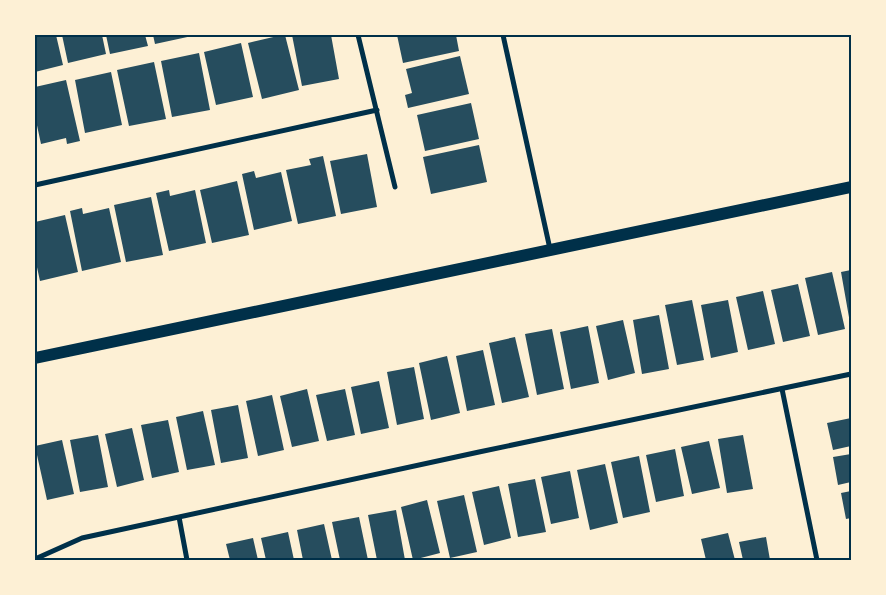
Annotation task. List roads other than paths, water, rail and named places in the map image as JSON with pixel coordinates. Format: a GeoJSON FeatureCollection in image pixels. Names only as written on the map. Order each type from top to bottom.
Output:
{"type":"FeatureCollection","features":[{"type":"Feature","properties":{"kind":"main road"},"geometry":{"type":"LineString","coordinates":[[35,358],[851,187]]}},
{"type":"Feature","properties":{"kind":"street"},"geometry":{"type":"LineString","coordinates":[[358,35],[395,187]]}},
{"type":"Feature","properties":{"kind":"street"},"geometry":{"type":"LineString","coordinates":[[503,35],[551,251]]}},
{"type":"Feature","properties":{"kind":"street"},"geometry":{"type":"LineString","coordinates":[[35,185],[377,110]]}},
{"type":"Feature","properties":{"kind":"street"},"geometry":{"type":"LineString","coordinates":[[35,559],[82,538],[851,374]]}},
{"type":"Feature","properties":{"kind":"street"},"geometry":{"type":"LineString","coordinates":[[782,390],[817,560]]}},
{"type":"Feature","properties":{"kind":"street"},"geometry":{"type":"LineString","coordinates":[[179,517],[187,560]]}}]}
